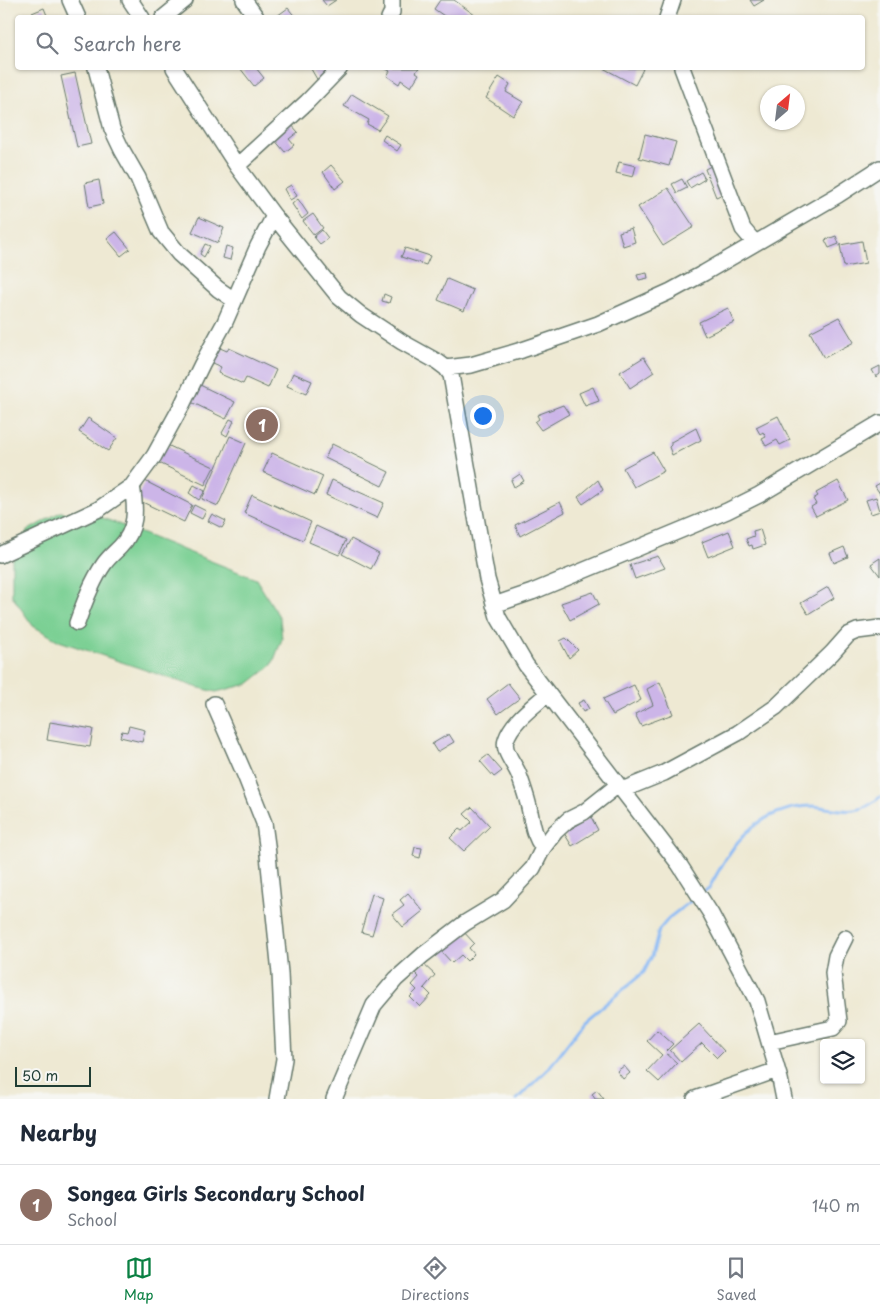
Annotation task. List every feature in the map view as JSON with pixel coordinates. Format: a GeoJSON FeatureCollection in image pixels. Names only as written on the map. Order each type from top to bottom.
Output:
{"type":"FeatureCollection","features":[{"type":"Feature","properties":{"kind":"street"},"geometry":{"type":"LineString","coordinates":[[70,0],[77,15]]}},
{"type":"Feature","properties":{"kind":"street"},"geometry":{"type":"LineString","coordinates":[[130,0],[140,15]]}},
{"type":"Feature","properties":{"kind":"street"},"geometry":{"type":"LineString","coordinates":[[166,15],[185,0]]}},
{"type":"Feature","properties":{"kind":"street"},"geometry":{"type":"LineString","coordinates":[[244,0],[255,15]]}},
{"type":"Feature","properties":{"kind":"street"},"geometry":{"type":"LineString","coordinates":[[390,15],[392,0]]}},
{"type":"Feature","properties":{"kind":"street"},"geometry":{"type":"LineString","coordinates":[[668,15],[673,0]]}},
{"type":"Feature","properties":{"kind":"street"},"geometry":{"type":"LineString","coordinates":[[97,70],[112,129],[138,178],[161,232],[179,254],[218,289],[234,300]]}},
{"type":"Feature","properties":{"kind":"street"},"geometry":{"type":"LineString","coordinates":[[175,70],[237,166],[274,216],[339,297],[361,315],[402,342],[438,362],[451,375],[483,557],[494,605],[505,631],[547,694],[688,879],[711,914],[757,1001],[784,1099]]}},
{"type":"Feature","properties":{"kind":"street"},"geometry":{"type":"LineString","coordinates":[[237,166],[308,102],[338,70]]}},
{"type":"Feature","properties":{"kind":"street"},"geometry":{"type":"LineString","coordinates":[[683,70],[743,229],[755,243]]}},
{"type":"Feature","properties":{"kind":"street"},"geometry":{"type":"LineString","coordinates":[[446,368],[471,365],[514,353],[598,324],[671,291],[704,274],[880,168]]}},
{"type":"Feature","properties":{"kind":"street"},"geometry":{"type":"LineString","coordinates":[[0,555],[99,509],[132,486],[154,456],[182,405],[225,322],[258,246],[274,216]]}},
{"type":"Feature","properties":{"kind":"street"},"geometry":{"type":"LineString","coordinates":[[494,605],[532,592],[727,512],[880,423]]}},
{"type":"Feature","properties":{"kind":"street"},"geometry":{"type":"LineString","coordinates":[[77,623],[97,576],[112,553],[128,537],[134,522],[135,503],[132,486]]}},
{"type":"Feature","properties":{"kind":"street"},"geometry":{"type":"LineString","coordinates":[[334,1099],[374,1005],[396,979],[423,955],[465,923],[503,900],[533,868],[543,848],[555,832],[568,820],[584,812],[620,788],[664,773],[738,733],[776,707],[848,635],[858,631],[880,628]]}},
{"type":"Feature","properties":{"kind":"street"},"geometry":{"type":"LineString","coordinates":[[543,848],[536,839],[530,810],[518,774],[505,746],[512,728],[547,694]]}},
{"type":"Feature","properties":{"kind":"street"},"geometry":{"type":"LineString","coordinates":[[214,704],[264,823],[280,973],[284,1059],[277,1099]]}},
{"type":"Feature","properties":{"kind":"street"},"geometry":{"type":"LineString","coordinates":[[533,830],[555,832]]}},
{"type":"Feature","properties":{"kind":"street"},"geometry":{"type":"LineString","coordinates":[[769,1042],[833,1028],[838,1024],[833,973],[836,956],[845,938]]}},
{"type":"Feature","properties":{"kind":"street"},"geometry":{"type":"LineString","coordinates":[[694,1099],[777,1070]]}},
{"type":"Feature","properties":{"kind":"green space"},"geometry":{"type":"Polygon","coordinates":[[[60,512],[98,516],[256,579],[280,618],[282,639],[272,665],[248,684],[216,692],[59,641],[33,626],[12,596],[12,560],[27,531],[60,512]]]}},
{"type":"Feature","properties":{"kind":"building"},"geometry":{"type":"Polygon","coordinates":[[[322,0],[336,0],[327,6],[322,0]]]}},
{"type":"Feature","properties":{"kind":"building"},"geometry":{"type":"Polygon","coordinates":[[[440,0],[454,0],[475,15],[443,15],[434,9],[440,0]]]}},
{"type":"Feature","properties":{"kind":"building"},"geometry":{"type":"Polygon","coordinates":[[[750,0],[764,0],[754,6],[750,0]]]}},
{"type":"Feature","properties":{"kind":"building"},"geometry":{"type":"Polygon","coordinates":[[[44,8],[47,15],[33,15],[32,13],[44,8]]]}},
{"type":"Feature","properties":{"kind":"building"},"geometry":{"type":"Polygon","coordinates":[[[288,8],[294,15],[278,15],[288,8]]]}},
{"type":"Feature","properties":{"kind":"building"},"geometry":{"type":"Polygon","coordinates":[[[242,70],[258,70],[264,78],[254,86],[242,70]]]}},
{"type":"Feature","properties":{"kind":"building"},"geometry":{"type":"Polygon","coordinates":[[[312,70],[330,70],[318,81],[312,70]]]}},
{"type":"Feature","properties":{"kind":"building"},"geometry":{"type":"Polygon","coordinates":[[[388,70],[418,70],[416,72],[419,74],[411,87],[401,80],[399,84],[387,76],[390,71],[388,70]]]}},
{"type":"Feature","properties":{"kind":"building"},"geometry":{"type":"Polygon","coordinates":[[[607,70],[642,70],[635,85],[607,70]]]}},
{"type":"Feature","properties":{"kind":"building"},"geometry":{"type":"Polygon","coordinates":[[[75,73],[91,144],[77,147],[61,76],[75,73]]]}},
{"type":"Feature","properties":{"kind":"building"},"geometry":{"type":"Polygon","coordinates":[[[499,77],[510,84],[506,92],[523,102],[513,116],[486,98],[499,77]]]}},
{"type":"Feature","properties":{"kind":"building"},"geometry":{"type":"Polygon","coordinates":[[[352,94],[388,116],[378,130],[367,124],[369,120],[344,106],[352,94]]]}},
{"type":"Feature","properties":{"kind":"building"},"geometry":{"type":"Polygon","coordinates":[[[290,123],[298,132],[289,139],[294,145],[285,152],[273,138],[290,123]]]}},
{"type":"Feature","properties":{"kind":"building"},"geometry":{"type":"Polygon","coordinates":[[[645,134],[676,142],[669,166],[639,158],[645,134]]]}},
{"type":"Feature","properties":{"kind":"building"},"geometry":{"type":"Polygon","coordinates":[[[385,135],[401,145],[397,151],[382,140],[385,135]]]}},
{"type":"Feature","properties":{"kind":"building"},"geometry":{"type":"Polygon","coordinates":[[[619,162],[636,166],[633,177],[616,173],[619,162]]]}},
{"type":"Feature","properties":{"kind":"building"},"geometry":{"type":"Polygon","coordinates":[[[331,165],[345,181],[335,189],[323,172],[331,165]]]}},
{"type":"Feature","properties":{"kind":"building"},"geometry":{"type":"Polygon","coordinates":[[[711,166],[723,194],[716,197],[705,169],[711,166]]]}},
{"type":"Feature","properties":{"kind":"building"},"geometry":{"type":"Polygon","coordinates":[[[701,172],[705,179],[690,188],[686,181],[701,172]]]}},
{"type":"Feature","properties":{"kind":"building"},"geometry":{"type":"Polygon","coordinates":[[[682,179],[687,188],[677,193],[672,184],[682,179]]]}},
{"type":"Feature","properties":{"kind":"building"},"geometry":{"type":"Polygon","coordinates":[[[99,180],[103,204],[89,207],[85,183],[99,180]]]}},
{"type":"Feature","properties":{"kind":"building"},"geometry":{"type":"Polygon","coordinates":[[[291,185],[297,196],[290,200],[284,189],[291,185]]]}},
{"type":"Feature","properties":{"kind":"building"},"geometry":{"type":"Polygon","coordinates":[[[668,188],[694,227],[663,246],[638,207],[668,188]]]}},
{"type":"Feature","properties":{"kind":"building"},"geometry":{"type":"Polygon","coordinates":[[[298,199],[308,214],[302,219],[292,204],[298,199]]]}},
{"type":"Feature","properties":{"kind":"building"},"geometry":{"type":"Polygon","coordinates":[[[313,214],[323,228],[314,235],[303,221],[313,214]]]}},
{"type":"Feature","properties":{"kind":"building"},"geometry":{"type":"Polygon","coordinates":[[[199,217],[224,228],[218,243],[192,232],[199,217]]]}},
{"type":"Feature","properties":{"kind":"building"},"geometry":{"type":"Polygon","coordinates":[[[631,228],[635,242],[623,246],[619,232],[631,228]]]}},
{"type":"Feature","properties":{"kind":"building"},"geometry":{"type":"Polygon","coordinates":[[[322,230],[328,238],[320,244],[314,237],[322,230]]]}},
{"type":"Feature","properties":{"kind":"building"},"geometry":{"type":"Polygon","coordinates":[[[116,232],[130,249],[121,256],[107,239],[116,232]]]}},
{"type":"Feature","properties":{"kind":"building"},"geometry":{"type":"Polygon","coordinates":[[[836,236],[839,244],[829,248],[825,240],[836,236]]]}},
{"type":"Feature","properties":{"kind":"building"},"geometry":{"type":"Polygon","coordinates":[[[862,241],[866,263],[844,267],[840,245],[862,241]]]}},
{"type":"Feature","properties":{"kind":"building"},"geometry":{"type":"Polygon","coordinates":[[[205,244],[210,246],[204,257],[200,254],[205,244]]]}},
{"type":"Feature","properties":{"kind":"building"},"geometry":{"type":"Polygon","coordinates":[[[226,246],[233,248],[230,260],[223,258],[226,246]]]}},
{"type":"Feature","properties":{"kind":"building"},"geometry":{"type":"Polygon","coordinates":[[[405,248],[430,256],[426,265],[401,257],[405,248]]]}},
{"type":"Feature","properties":{"kind":"building"},"geometry":{"type":"Polygon","coordinates":[[[647,273],[648,278],[639,280],[637,275],[647,273]]]}},
{"type":"Feature","properties":{"kind":"building"},"geometry":{"type":"Polygon","coordinates":[[[447,279],[473,290],[464,311],[438,300],[447,279]]]}},
{"type":"Feature","properties":{"kind":"building"},"geometry":{"type":"Polygon","coordinates":[[[384,294],[391,297],[389,303],[382,301],[384,294]]]}},
{"type":"Feature","properties":{"kind":"building"},"geometry":{"type":"Polygon","coordinates":[[[728,308],[734,322],[705,336],[699,322],[728,308]]]}},
{"type":"Feature","properties":{"kind":"building"},"geometry":{"type":"Polygon","coordinates":[[[839,317],[854,342],[824,358],[810,332],[839,317]]]}},
{"type":"Feature","properties":{"kind":"building"},"geometry":{"type":"Polygon","coordinates":[[[220,348],[227,351],[229,348],[276,370],[268,388],[246,378],[243,384],[218,373],[221,367],[212,363],[220,348]]]}},
{"type":"Feature","properties":{"kind":"building"},"geometry":{"type":"Polygon","coordinates":[[[644,357],[654,372],[630,388],[620,372],[644,357]]]}},
{"type":"Feature","properties":{"kind":"building"},"geometry":{"type":"Polygon","coordinates":[[[880,366],[880,374],[876,377],[872,370],[880,366]]]}},
{"type":"Feature","properties":{"kind":"building"},"geometry":{"type":"Polygon","coordinates":[[[293,373],[312,381],[306,394],[287,386],[293,373]]]}},
{"type":"Feature","properties":{"kind":"building"},"geometry":{"type":"Polygon","coordinates":[[[200,385],[235,402],[226,419],[191,402],[200,385]]]}},
{"type":"Feature","properties":{"kind":"building"},"geometry":{"type":"Polygon","coordinates":[[[593,387],[599,401],[585,406],[579,393],[593,387]]]}},
{"type":"Feature","properties":{"kind":"building"},"geometry":{"type":"Polygon","coordinates":[[[563,405],[569,414],[541,430],[535,422],[539,419],[537,415],[563,405]]]}},
{"type":"Feature","properties":{"kind":"building"},"geometry":{"type":"Polygon","coordinates":[[[778,416],[790,440],[780,445],[777,440],[766,446],[762,439],[766,437],[763,432],[760,434],[756,427],[778,416]]]}},
{"type":"Feature","properties":{"kind":"building"},"geometry":{"type":"Polygon","coordinates":[[[88,418],[117,438],[108,451],[79,432],[88,418]]]}},
{"type":"Feature","properties":{"kind":"building"},"geometry":{"type":"Polygon","coordinates":[[[230,419],[234,421],[227,436],[222,433],[230,419]]]}},
{"type":"Feature","properties":{"kind":"building"},"geometry":{"type":"Polygon","coordinates":[[[696,428],[701,440],[672,455],[669,447],[671,442],[696,428]]]}},
{"type":"Feature","properties":{"kind":"building"},"geometry":{"type":"Polygon","coordinates":[[[230,436],[246,443],[218,506],[202,499],[230,436]]]}},
{"type":"Feature","properties":{"kind":"building"},"geometry":{"type":"Polygon","coordinates":[[[165,444],[214,467],[205,485],[157,462],[165,444]]]}},
{"type":"Feature","properties":{"kind":"building"},"geometry":{"type":"Polygon","coordinates":[[[332,444],[389,472],[382,486],[325,458],[332,444]]]}},
{"type":"Feature","properties":{"kind":"building"},"geometry":{"type":"Polygon","coordinates":[[[653,452],[664,471],[634,487],[623,468],[653,452]]]}},
{"type":"Feature","properties":{"kind":"building"},"geometry":{"type":"Polygon","coordinates":[[[272,453],[323,476],[315,495],[263,472],[272,453]]]}},
{"type":"Feature","properties":{"kind":"building"},"geometry":{"type":"Polygon","coordinates":[[[520,474],[524,481],[514,487],[511,480],[520,474]]]}},
{"type":"Feature","properties":{"kind":"building"},"geometry":{"type":"Polygon","coordinates":[[[332,480],[384,503],[377,518],[326,495],[332,480]]]}},
{"type":"Feature","properties":{"kind":"building"},"geometry":{"type":"Polygon","coordinates":[[[598,480],[603,490],[583,504],[578,497],[598,480]]]}},
{"type":"Feature","properties":{"kind":"building"},"geometry":{"type":"Polygon","coordinates":[[[145,481],[192,505],[184,522],[136,499],[145,481]]]}},
{"type":"Feature","properties":{"kind":"building"},"geometry":{"type":"Polygon","coordinates":[[[838,481],[848,500],[816,516],[811,507],[816,504],[813,499],[818,496],[816,493],[838,481]]]}},
{"type":"Feature","properties":{"kind":"building"},"geometry":{"type":"Polygon","coordinates":[[[880,483],[880,494],[875,486],[880,483]]]}},
{"type":"Feature","properties":{"kind":"building"},"geometry":{"type":"Polygon","coordinates":[[[194,485],[205,491],[199,500],[189,493],[194,485]]]}},
{"type":"Feature","properties":{"kind":"building"},"geometry":{"type":"Polygon","coordinates":[[[252,495],[311,522],[303,540],[244,513],[252,495]]]}},
{"type":"Feature","properties":{"kind":"building"},"geometry":{"type":"Polygon","coordinates":[[[876,497],[880,511],[871,514],[866,500],[876,497]]]}},
{"type":"Feature","properties":{"kind":"building"},"geometry":{"type":"Polygon","coordinates":[[[560,502],[565,512],[520,536],[515,525],[560,502]]]}},
{"type":"Feature","properties":{"kind":"building"},"geometry":{"type":"Polygon","coordinates":[[[194,505],[206,511],[202,519],[190,513],[194,505]]]}},
{"type":"Feature","properties":{"kind":"building"},"geometry":{"type":"Polygon","coordinates":[[[212,514],[226,521],[222,528],[208,521],[212,514]]]}},
{"type":"Feature","properties":{"kind":"building"},"geometry":{"type":"Polygon","coordinates":[[[316,526],[346,540],[339,555],[309,542],[316,526]]]}},
{"type":"Feature","properties":{"kind":"building"},"geometry":{"type":"Polygon","coordinates":[[[760,529],[765,545],[753,549],[752,545],[749,546],[746,539],[754,536],[753,531],[760,529]]]}},
{"type":"Feature","properties":{"kind":"building"},"geometry":{"type":"Polygon","coordinates":[[[729,531],[735,546],[708,557],[702,542],[729,531]]]}},
{"type":"Feature","properties":{"kind":"building"},"geometry":{"type":"Polygon","coordinates":[[[351,539],[379,554],[371,569],[342,554],[351,539]]]}},
{"type":"Feature","properties":{"kind":"building"},"geometry":{"type":"Polygon","coordinates":[[[844,547],[848,557],[834,563],[830,553],[844,547]]]}},
{"type":"Feature","properties":{"kind":"building"},"geometry":{"type":"Polygon","coordinates":[[[658,556],[665,568],[635,579],[630,565],[658,556]]]}},
{"type":"Feature","properties":{"kind":"building"},"geometry":{"type":"Polygon","coordinates":[[[880,558],[880,576],[871,564],[880,558]]]}},
{"type":"Feature","properties":{"kind":"building"},"geometry":{"type":"Polygon","coordinates":[[[828,587],[834,598],[808,614],[801,603],[828,587]]]}},
{"type":"Feature","properties":{"kind":"building"},"geometry":{"type":"Polygon","coordinates":[[[593,592],[599,604],[570,620],[561,603],[593,592]]]}},
{"type":"Feature","properties":{"kind":"building"},"geometry":{"type":"Polygon","coordinates":[[[566,638],[578,650],[569,658],[560,641],[566,638]]]}},
{"type":"Feature","properties":{"kind":"building"},"geometry":{"type":"Polygon","coordinates":[[[660,682],[673,714],[641,726],[635,714],[653,705],[647,689],[660,682]]]}},
{"type":"Feature","properties":{"kind":"building"},"geometry":{"type":"Polygon","coordinates":[[[508,683],[520,698],[498,714],[487,699],[508,683]]]}},
{"type":"Feature","properties":{"kind":"building"},"geometry":{"type":"Polygon","coordinates":[[[634,685],[641,700],[613,715],[603,699],[634,685]]]}},
{"type":"Feature","properties":{"kind":"building"},"geometry":{"type":"Polygon","coordinates":[[[584,700],[589,709],[583,712],[578,703],[584,700]]]}},
{"type":"Feature","properties":{"kind":"building"},"geometry":{"type":"Polygon","coordinates":[[[50,722],[93,729],[90,747],[47,740],[50,722]]]}},
{"type":"Feature","properties":{"kind":"building"},"geometry":{"type":"Polygon","coordinates":[[[129,726],[145,730],[142,742],[120,737],[122,731],[127,732],[129,726]]]}},
{"type":"Feature","properties":{"kind":"building"},"geometry":{"type":"Polygon","coordinates":[[[449,734],[454,742],[437,752],[432,744],[449,734]]]}},
{"type":"Feature","properties":{"kind":"building"},"geometry":{"type":"Polygon","coordinates":[[[488,755],[502,771],[494,777],[480,761],[488,755]]]}},
{"type":"Feature","properties":{"kind":"building"},"geometry":{"type":"Polygon","coordinates":[[[472,807],[490,826],[464,851],[450,838],[459,829],[462,831],[472,822],[464,814],[472,807]]]}},
{"type":"Feature","properties":{"kind":"building"},"geometry":{"type":"Polygon","coordinates":[[[591,817],[598,830],[572,846],[564,833],[591,817]]]}},
{"type":"Feature","properties":{"kind":"building"},"geometry":{"type":"Polygon","coordinates":[[[415,847],[422,848],[420,858],[413,856],[415,847]]]}},
{"type":"Feature","properties":{"kind":"building"},"geometry":{"type":"Polygon","coordinates":[[[408,893],[423,911],[403,927],[392,914],[404,905],[400,900],[408,893]]]}},
{"type":"Feature","properties":{"kind":"building"},"geometry":{"type":"Polygon","coordinates":[[[372,894],[383,898],[372,935],[361,932],[372,894]]]}},
{"type":"Feature","properties":{"kind":"building"},"geometry":{"type":"Polygon","coordinates":[[[462,930],[474,943],[469,948],[474,954],[467,961],[461,955],[452,963],[440,950],[462,930]]]}},
{"type":"Feature","properties":{"kind":"building"},"geometry":{"type":"Polygon","coordinates":[[[422,963],[435,975],[424,988],[431,995],[420,1007],[410,997],[417,990],[412,985],[419,977],[414,972],[422,963]]]}},
{"type":"Feature","properties":{"kind":"building"},"geometry":{"type":"Polygon","coordinates":[[[699,1024],[724,1051],[717,1058],[702,1043],[681,1062],[670,1050],[699,1024]]]}},
{"type":"Feature","properties":{"kind":"building"},"geometry":{"type":"Polygon","coordinates":[[[657,1030],[673,1044],[665,1052],[677,1063],[659,1082],[647,1071],[662,1055],[647,1041],[657,1030]]]}},
{"type":"Feature","properties":{"kind":"building"},"geometry":{"type":"Polygon","coordinates":[[[624,1066],[630,1073],[623,1079],[617,1071],[624,1066]]]}},
{"type":"Feature","properties":{"kind":"building"},"geometry":{"type":"Polygon","coordinates":[[[597,1090],[604,1099],[595,1099],[592,1094],[597,1090]]]}},
{"type":"Feature","properties":{"kind":"waterway"},"geometry":{"type":"LineString","coordinates":[[703,892],[709,888],[729,854],[744,834],[764,819],[794,808],[811,806],[847,811],[855,810],[871,804],[880,797]]}},
{"type":"Feature","properties":{"kind":"waterway"},"geometry":{"type":"LineString","coordinates":[[517,1099],[548,1069],[585,1021],[644,972],[652,956],[659,930],[670,917],[696,897]]}},
{"type":"Feature","properties":{"kind":"place","name":"Songea Girls Secondary School"},"geometry":{"type":"Point","coordinates":[262,425]}}]}
